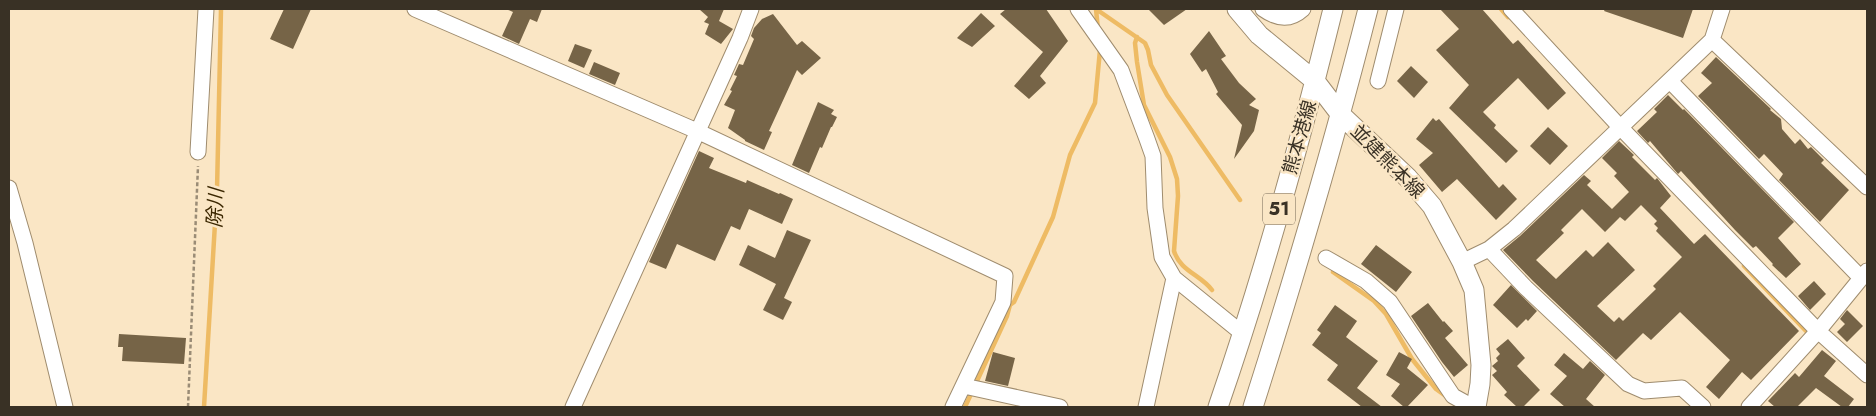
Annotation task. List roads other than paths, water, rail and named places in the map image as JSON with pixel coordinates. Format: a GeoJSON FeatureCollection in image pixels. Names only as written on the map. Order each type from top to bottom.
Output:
{"type":"FeatureCollection","features":[{"type":"Feature","properties":{"kind":"main road","name":"並建熊本線"},"geometry":{"type":"LineString","coordinates":[[1238,9],[1259,35],[1315,81],[1341,115],[1408,178],[1432,206],[1462,262],[1474,290],[1481,365],[1480,384],[1474,407]]}},
{"type":"Feature","properties":{"kind":"main road","name":"熊本港線"},"geometry":{"type":"LineString","coordinates":[[1218,407],[1243,334],[1315,81],[1333,9]]}},
{"type":"Feature","properties":{"kind":"main road","name":"熊本港線"},"geometry":{"type":"LineString","coordinates":[[1253,407],[1302,252],[1341,115],[1368,9]]}},
{"type":"Feature","properties":{"kind":"street"},"geometry":{"type":"LineString","coordinates":[[198,152],[206,9]]}},
{"type":"Feature","properties":{"kind":"street"},"geometry":{"type":"LineString","coordinates":[[415,9],[697,131],[1005,276],[1003,302],[953,407]]}},
{"type":"Feature","properties":{"kind":"street"},"geometry":{"type":"LineString","coordinates":[[573,407],[740,38],[751,9]]}},
{"type":"Feature","properties":{"kind":"street"},"geometry":{"type":"LineString","coordinates":[[1078,9],[1121,70],[1153,156],[1155,208],[1162,256],[1174,278],[1243,334]]}},
{"type":"Feature","properties":{"kind":"street"},"geometry":{"type":"LineString","coordinates":[[1263,9],[1279,17],[1290,17],[1303,9]]}},
{"type":"Feature","properties":{"kind":"street"},"geometry":{"type":"LineString","coordinates":[[1378,81],[1396,9]]}},
{"type":"Feature","properties":{"kind":"street"},"geometry":{"type":"LineString","coordinates":[[1511,9],[1620,127],[1818,331],[1867,375]]}},
{"type":"Feature","properties":{"kind":"street"},"geometry":{"type":"LineString","coordinates":[[1462,262],[1489,249],[1514,229],[1620,127],[1670,82],[1712,40],[1722,9]]}},
{"type":"Feature","properties":{"kind":"street"},"geometry":{"type":"LineString","coordinates":[[1712,40],[1867,188]]}},
{"type":"Feature","properties":{"kind":"street"},"geometry":{"type":"LineString","coordinates":[[1670,82],[1864,275],[1818,331],[1749,407]]}},
{"type":"Feature","properties":{"kind":"street"},"geometry":{"type":"LineString","coordinates":[[9,188],[27,252],[65,407]]}},
{"type":"Feature","properties":{"kind":"street"},"geometry":{"type":"LineString","coordinates":[[1489,249],[1526,288],[1628,384],[1644,390],[1682,388],[1702,407]]}},
{"type":"Feature","properties":{"kind":"street"},"geometry":{"type":"LineString","coordinates":[[1326,258],[1366,281],[1390,302],[1453,396],[1474,407]]}},
{"type":"Feature","properties":{"kind":"street"},"geometry":{"type":"LineString","coordinates":[[1146,407],[1174,278]]}},
{"type":"Feature","properties":{"kind":"street"},"geometry":{"type":"LineString","coordinates":[[964,386],[1060,407]]}},
{"type":"Feature","properties":{"kind":"waterway","name":"除川"},"geometry":{"type":"LineString","coordinates":[[204,407],[217,190],[221,9]]}},
{"type":"Feature","properties":{"kind":"waterway"},"geometry":{"type":"LineString","coordinates":[[1096,9],[1098,30]]}},
{"type":"Feature","properties":{"kind":"waterway"},"geometry":{"type":"LineString","coordinates":[[1096,9],[1145,43],[1151,65],[1167,95],[1240,200]]}},
{"type":"Feature","properties":{"kind":"waterway"},"geometry":{"type":"LineString","coordinates":[[1501,9],[1508,17]]}},
{"type":"Feature","properties":{"kind":"waterway"},"geometry":{"type":"LineString","coordinates":[[1137,37],[1135,43],[1144,105],[1170,157],[1177,179],[1178,196],[1174,251],[1181,263],[1212,290]]}},
{"type":"Feature","properties":{"kind":"waterway"},"geometry":{"type":"LineString","coordinates":[[965,407],[1007,316],[1010,305],[1014,302],[1053,217],[1070,155],[1095,103],[1100,50]]}},
{"type":"Feature","properties":{"kind":"waterway"},"geometry":{"type":"LineString","coordinates":[[1744,266],[1806,331]]}},
{"type":"Feature","properties":{"kind":"waterway"},"geometry":{"type":"LineString","coordinates":[[1333,272],[1374,301],[1386,314],[1412,359],[1436,389],[1447,397]]}}]}
